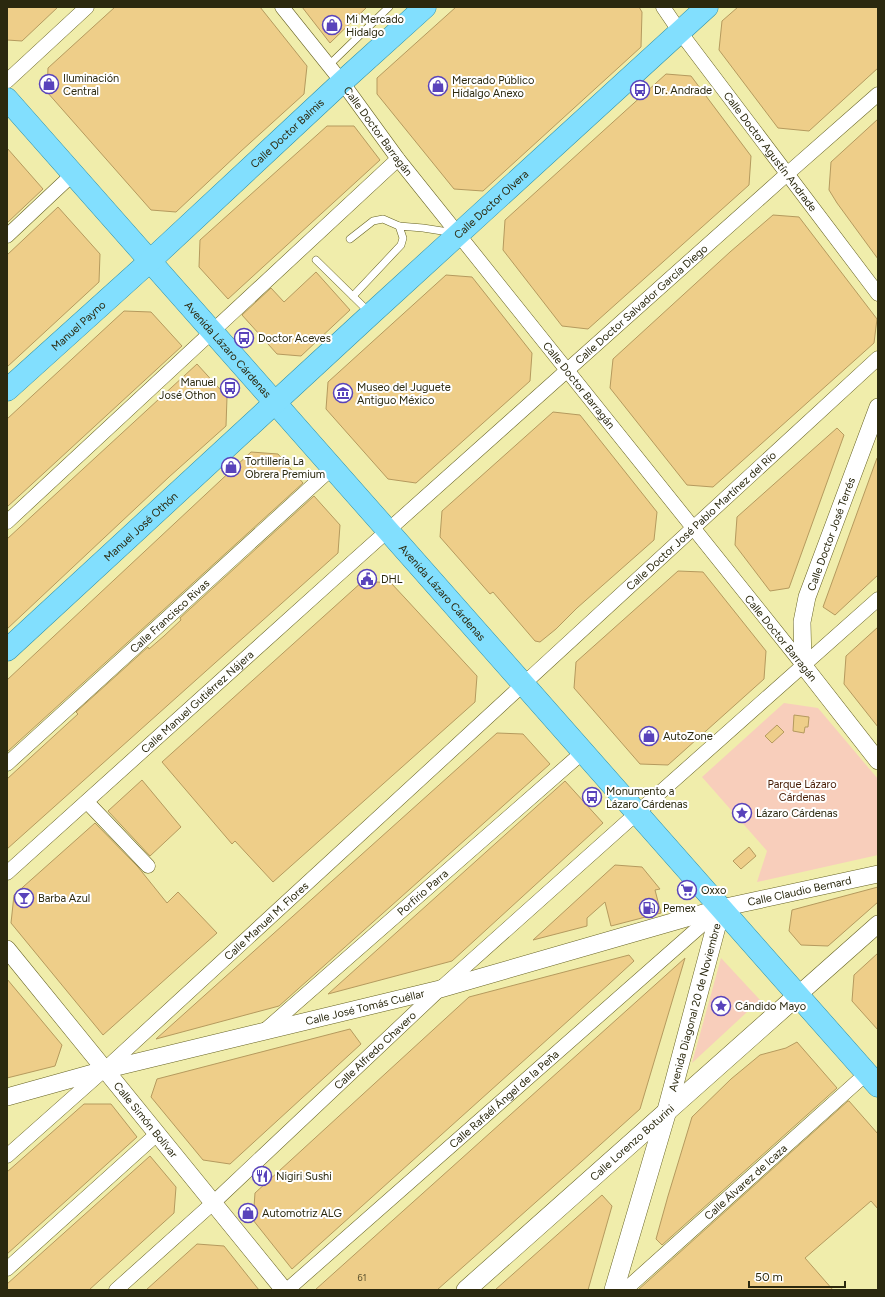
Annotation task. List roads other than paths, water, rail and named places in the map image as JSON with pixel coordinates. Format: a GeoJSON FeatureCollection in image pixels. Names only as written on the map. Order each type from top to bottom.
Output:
{"type":"FeatureCollection","features":[{"type":"Feature","properties":{"kind":"main road","name":"Calle Doctor Olvera"},"geometry":{"type":"LineString","coordinates":[[275,403],[707,7]]}},
{"type":"Feature","properties":{"kind":"main road","name":"Calle Doctor Balmis"},"geometry":{"type":"LineString","coordinates":[[150,261],[418,11]]}},
{"type":"Feature","properties":{"kind":"main road","name":"Avenida Lázaro Cárdenas"},"geometry":{"type":"LineString","coordinates":[[7,99],[873,1079]]}},
{"type":"Feature","properties":{"kind":"main road","name":"Manuel Payno"},"geometry":{"type":"LineString","coordinates":[[7,390],[150,261]]}},
{"type":"Feature","properties":{"kind":"main road","name":"Manuel José Othón"},"geometry":{"type":"LineString","coordinates":[[7,650],[275,403]]}},
{"type":"Feature","properties":{"kind":"main road","name":"Avenida Diagonal 20 de Noviembre"},"geometry":{"type":"LineString","coordinates":[[614,1290],[666,1114],[721,908]]}},
{"type":"Feature","properties":{"kind":"main road","name":"Calle Lorenzo Boturini"},"geometry":{"type":"LineString","coordinates":[[466,1290],[666,1114],[798,995]]}},
{"type":"Feature","properties":{"kind":"street"},"geometry":{"type":"LineString","coordinates":[[7,81],[87,7]]}},
{"type":"Feature","properties":{"kind":"street","name":"Calle Doctor Barragán"},"geometry":{"type":"LineString","coordinates":[[282,7],[342,82],[398,159],[803,665],[878,761]]}},
{"type":"Feature","properties":{"kind":"street","name":"Calle Doctor Agustín Andrade"},"geometry":{"type":"LineString","coordinates":[[663,7],[680,32],[878,294]]}},
{"type":"Feature","properties":{"kind":"street","name":"Calle Doctor Salvador García Diego"},"geometry":{"type":"LineString","coordinates":[[388,531],[878,94]]}},
{"type":"Feature","properties":{"kind":"street"},"geometry":{"type":"LineString","coordinates":[[7,522],[398,159]]}},
{"type":"Feature","properties":{"kind":"street"},"geometry":{"type":"LineString","coordinates":[[7,236],[73,174]]}},
{"type":"Feature","properties":{"kind":"street","name":"Calle Doctor José Pablo Martínez del Río"},"geometry":{"type":"LineString","coordinates":[[524,684],[878,358]]}},
{"type":"Feature","properties":{"kind":"street","name":"Calle Doctor José Terrés"},"geometry":{"type":"LineString","coordinates":[[803,665],[802,622],[807,597],[878,407]]}},
{"type":"Feature","properties":{"kind":"street","name":"Calle Francisco Rivas"},"geometry":{"type":"LineString","coordinates":[[7,764],[332,468]]}},
{"type":"Feature","properties":{"kind":"street","name":"Calle Manuel Gutiérrez Nájera"},"geometry":{"type":"LineString","coordinates":[[7,873],[388,531]]}},
{"type":"Feature","properties":{"kind":"street","name":"Calle Alfredo Chavero"},"geometry":{"type":"LineString","coordinates":[[116,1290],[213,1203],[440,990],[878,599]]}},
{"type":"Feature","properties":{"kind":"street","name":"Calle Manuel M. Flores"},"geometry":{"type":"LineString","coordinates":[[7,1156],[104,1070],[524,684]]}},
{"type":"Feature","properties":{"kind":"street","name":"Porfirio Parra"},"geometry":{"type":"LineString","coordinates":[[262,1033],[583,752]]}},
{"type":"Feature","properties":{"kind":"street"},"geometry":{"type":"LineString","coordinates":[[87,802],[148,866]]}},
{"type":"Feature","properties":{"kind":"street","name":"Calle Claudio Bernard"},"geometry":{"type":"LineString","coordinates":[[721,908],[878,874]]}},
{"type":"Feature","properties":{"kind":"street","name":"Calle José Tomás Cuéllar"},"geometry":{"type":"LineString","coordinates":[[7,1098],[104,1070],[440,990],[721,908]]}},
{"type":"Feature","properties":{"kind":"street","name":"Calle Rafaél Ángel de la Peña"},"geometry":{"type":"LineString","coordinates":[[288,1290],[721,908]]}},
{"type":"Feature","properties":{"kind":"street"},"geometry":{"type":"LineString","coordinates":[[798,995],[878,924]]}},
{"type":"Feature","properties":{"kind":"street","name":"Calle Simón Bolívar"},"geometry":{"type":"LineString","coordinates":[[7,949],[284,1290]]}},
{"type":"Feature","properties":{"kind":"street","name":"Calle Álvarez de Icaza"},"geometry":{"type":"LineString","coordinates":[[625,1290],[873,1079]]}},
{"type":"Feature","properties":{"kind":"street"},"geometry":{"type":"LineString","coordinates":[[7,1270],[157,1134]]}},
{"type":"Feature","properties":{"kind":"lane"},"geometry":{"type":"LineString","coordinates":[[329,65],[389,7]]}},
{"type":"Feature","properties":{"kind":"lane"},"geometry":{"type":"LineString","coordinates":[[350,239],[373,221],[383,219],[399,226],[459,234]]}},
{"type":"Feature","properties":{"kind":"lane"},"geometry":{"type":"LineString","coordinates":[[353,296],[401,245],[403,238],[399,226]]}},
{"type":"Feature","properties":{"kind":"lane"},"geometry":{"type":"LineString","coordinates":[[316,260],[371,314]]}},
{"type":"Feature","properties":{"kind":"place","name":"Mi Mercado Hidalgo"},"geometry":{"type":"Point","coordinates":[332,25]}},
{"type":"Feature","properties":{"kind":"place","name":"Iluminación Central"},"geometry":{"type":"Point","coordinates":[49,84]}},
{"type":"Feature","properties":{"kind":"place","name":"Mercado Público Hidalgo Anexo"},"geometry":{"type":"Point","coordinates":[438,86]}},
{"type":"Feature","properties":{"kind":"place","name":"Dr. Andrade"},"geometry":{"type":"Point","coordinates":[640,90]}},
{"type":"Feature","properties":{"kind":"place","name":"Doctor Aceves"},"geometry":{"type":"Point","coordinates":[244,338]}},
{"type":"Feature","properties":{"kind":"place","name":"Manuel José Othon"},"geometry":{"type":"Point","coordinates":[230,388]}},
{"type":"Feature","properties":{"kind":"place","name":"Museo del Juguete Antiguo México"},"geometry":{"type":"Point","coordinates":[343,393]}},
{"type":"Feature","properties":{"kind":"place","name":"Tortillería La Obrera Premium"},"geometry":{"type":"Point","coordinates":[231,467]}},
{"type":"Feature","properties":{"kind":"place","name":"DHL"},"geometry":{"type":"Point","coordinates":[367,579]}},
{"type":"Feature","properties":{"kind":"place","name":"AutoZone"},"geometry":{"type":"Point","coordinates":[649,736]}},
{"type":"Feature","properties":{"kind":"place","name":"Monumento a Lázaro Cárdenas"},"geometry":{"type":"Point","coordinates":[592,797]}},
{"type":"Feature","properties":{"kind":"place","name":"Lázaro Cárdenas"},"geometry":{"type":"Point","coordinates":[742,813]}},
{"type":"Feature","properties":{"kind":"place","name":"Oxxo"},"geometry":{"type":"Point","coordinates":[687,890]}},
{"type":"Feature","properties":{"kind":"place","name":"Barba Azul"},"geometry":{"type":"Point","coordinates":[24,898]}},
{"type":"Feature","properties":{"kind":"place","name":"Pemex"},"geometry":{"type":"Point","coordinates":[649,908]}},
{"type":"Feature","properties":{"kind":"place","name":"Cándido Mayo"},"geometry":{"type":"Point","coordinates":[721,1006]}},
{"type":"Feature","properties":{"kind":"place","name":"Nigiri Sushi"},"geometry":{"type":"Point","coordinates":[262,1176]}},
{"type":"Feature","properties":{"kind":"place","name":"Automotriz ALG"},"geometry":{"type":"Point","coordinates":[248,1213]}},
{"type":"Feature","properties":{"kind":"park label","name":"Parque Lázaro Cárdenas"},"geometry":{"type":"Point","coordinates":[802,790]}}]}
